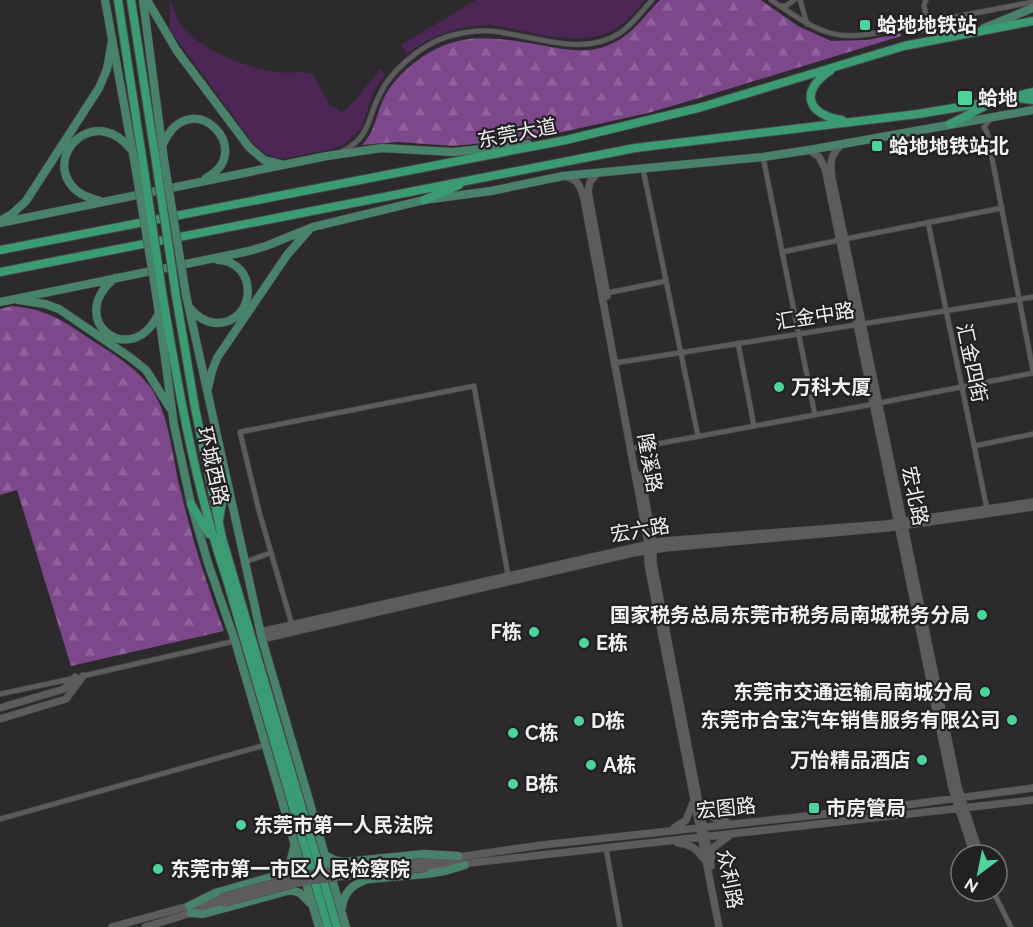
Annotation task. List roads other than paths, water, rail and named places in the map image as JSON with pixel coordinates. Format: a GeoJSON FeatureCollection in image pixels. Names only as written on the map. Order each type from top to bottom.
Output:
{"type":"FeatureCollection","features":[{"type":"Feature","properties":{"kind":"highway","name":"环城西路"},"geometry":{"type":"LineString","coordinates":[[118,0],[139,164],[160,299],[190,444],[214,542],[328,927]]}},
{"type":"Feature","properties":{"kind":"highway","name":"环城西路"},"geometry":{"type":"LineString","coordinates":[[131,0],[160,161],[181,296],[195,408],[219,523],[337,927]]}},
{"type":"Feature","properties":{"kind":"highway","name":"东莞大道"},"geometry":{"type":"LineString","coordinates":[[0,250],[566,140],[671,115],[904,46],[1033,21]]}},
{"type":"Feature","properties":{"kind":"highway"},"geometry":{"type":"LineString","coordinates":[[898,27],[976,31]]}},
{"type":"Feature","properties":{"kind":"highway"},"geometry":{"type":"LineString","coordinates":[[840,64],[818,79],[812,88],[810,100],[813,108],[823,116],[855,122]]}},
{"type":"Feature","properties":{"kind":"highway","name":"东莞大道"},"geometry":{"type":"LineString","coordinates":[[0,272],[635,148],[918,114],[996,101],[1033,92]]}},
{"type":"Feature","properties":{"kind":"highway"},"geometry":{"type":"LineString","coordinates":[[1010,98],[1033,100]]}},
{"type":"Feature","properties":{"kind":"highway"},"geometry":{"type":"LineString","coordinates":[[950,124],[996,101]]}},
{"type":"Feature","properties":{"kind":"highway"},"geometry":{"type":"LineString","coordinates":[[424,201],[474,179]]}},
{"type":"Feature","properties":{"kind":"highway"},"geometry":{"type":"LineString","coordinates":[[219,523],[226,478]]}},
{"type":"Feature","properties":{"kind":"highway"},"geometry":{"type":"LineString","coordinates":[[191,504],[214,542]]}},
{"type":"Feature","properties":{"kind":"main road"},"geometry":{"type":"LineString","coordinates":[[105,0],[132,150],[139,164]]}},
{"type":"Feature","properties":{"kind":"main road"},"geometry":{"type":"LineString","coordinates":[[145,0],[162,146],[160,161]]}},
{"type":"Feature","properties":{"kind":"main road"},"geometry":{"type":"LineString","coordinates":[[145,0],[177,51],[249,147],[264,160],[281,165]]}},
{"type":"Feature","properties":{"kind":"main road"},"geometry":{"type":"LineString","coordinates":[[976,31],[1033,8]]}},
{"type":"Feature","properties":{"kind":"main road"},"geometry":{"type":"LineString","coordinates":[[0,222],[26,201],[99,87],[107,69],[112,41]]}},
{"type":"Feature","properties":{"kind":"main road"},"geometry":{"type":"LineString","coordinates":[[0,302],[266,246],[313,227],[424,201],[492,191],[563,176],[763,157],[1033,110]]}},
{"type":"Feature","properties":{"kind":"main road"},"geometry":{"type":"LineString","coordinates":[[162,146],[172,127],[180,122],[199,119],[211,124],[224,140],[226,150],[224,160],[219,169],[199,182]]}},
{"type":"Feature","properties":{"kind":"main road"},"geometry":{"type":"LineString","coordinates":[[101,202],[86,197],[72,186],[66,176],[64,165],[70,146],[84,134],[106,132],[120,138],[132,150]]}},
{"type":"Feature","properties":{"kind":"main road"},"geometry":{"type":"LineString","coordinates":[[0,222],[334,155],[398,148],[453,152],[566,140]]}},
{"type":"Feature","properties":{"kind":"main road"},"geometry":{"type":"LineString","coordinates":[[208,398],[208,382],[217,358],[287,255],[313,227]]}},
{"type":"Feature","properties":{"kind":"main road"},"geometry":{"type":"LineString","coordinates":[[181,296],[195,315],[208,322],[220,323],[240,313],[249,292],[247,280],[242,271],[224,261],[207,260]]}},
{"type":"Feature","properties":{"kind":"main road"},"geometry":{"type":"LineString","coordinates":[[117,277],[100,293],[97,300],[97,319],[104,329],[122,340],[134,339],[152,327],[159,314]]}},
{"type":"Feature","properties":{"kind":"main road"},"geometry":{"type":"LineString","coordinates":[[12,299],[30,300],[59,309],[131,358],[146,370],[172,413]]}},
{"type":"Feature","properties":{"kind":"main road"},"geometry":{"type":"LineString","coordinates":[[160,299],[159,314],[172,413],[178,451],[191,504],[296,842],[319,927]]}},
{"type":"Feature","properties":{"kind":"main road"},"geometry":{"type":"LineString","coordinates":[[187,304],[261,635],[346,927]]}},
{"type":"Feature","properties":{"kind":"main road"},"geometry":{"type":"LineString","coordinates":[[190,909],[215,893],[281,872],[290,863],[296,842]]}},
{"type":"Feature","properties":{"kind":"main road"},"geometry":{"type":"LineString","coordinates":[[326,855],[334,860],[356,861],[424,854],[458,856]]}},
{"type":"Feature","properties":{"kind":"main road"},"geometry":{"type":"LineString","coordinates":[[356,861],[345,867],[346,879],[352,882],[445,871],[465,865]]}},
{"type":"Feature","properties":{"kind":"main road"},"geometry":{"type":"LineString","coordinates":[[190,909],[203,914],[214,912],[289,889],[293,883],[292,876],[281,872]]}},
{"type":"Feature","properties":{"kind":"main road"},"geometry":{"type":"LineString","coordinates":[[342,911],[346,894],[359,882]]}},
{"type":"Feature","properties":{"kind":"main road"},"geometry":{"type":"LineString","coordinates":[[281,892],[300,893],[313,907]]}},
{"type":"Feature","properties":{"kind":"street"},"geometry":{"type":"LineString","coordinates":[[334,155],[346,150],[366,132],[380,94],[390,78],[419,52],[444,38],[489,31],[572,45],[597,43],[622,32],[652,0]]}},
{"type":"Feature","properties":{"kind":"street"},"geometry":{"type":"LineString","coordinates":[[771,0],[807,24],[832,35],[845,36],[867,34],[1033,2]]}},
{"type":"Feature","properties":{"kind":"street"},"geometry":{"type":"LineString","coordinates":[[781,6],[786,6],[794,0]]}},
{"type":"Feature","properties":{"kind":"street"},"geometry":{"type":"LineString","coordinates":[[800,0],[807,24]]}},
{"type":"Feature","properties":{"kind":"street"},"geometry":{"type":"LineString","coordinates":[[926,0],[924,5],[927,21]]}},
{"type":"Feature","properties":{"kind":"street"},"geometry":{"type":"LineString","coordinates":[[635,448],[877,404],[1033,372],[987,132],[984,127],[992,117]]}},
{"type":"Feature","properties":{"kind":"street"},"geometry":{"type":"LineString","coordinates":[[965,122],[973,123],[987,132]]}},
{"type":"Feature","properties":{"kind":"street","name":"宏北路"},"geometry":{"type":"LineString","coordinates":[[841,145],[832,156],[830,167],[843,239],[959,798],[971,843]]}},
{"type":"Feature","properties":{"kind":"street","name":"宏北路"},"geometry":{"type":"LineString","coordinates":[[809,150],[819,157],[825,168],[843,239]]}},
{"type":"Feature","properties":{"kind":"street"},"geometry":{"type":"LineString","coordinates":[[763,157],[815,415]]}},
{"type":"Feature","properties":{"kind":"street"},"geometry":{"type":"LineString","coordinates":[[643,169],[698,436]]}},
{"type":"Feature","properties":{"kind":"street","name":"隆溪路"},"geometry":{"type":"LineString","coordinates":[[597,173],[590,182],[588,191],[651,547]]}},
{"type":"Feature","properties":{"kind":"street","name":"隆溪路"},"geometry":{"type":"LineString","coordinates":[[563,176],[574,179],[581,189],[635,448],[653,563],[703,837]]}},
{"type":"Feature","properties":{"kind":"street"},"geometry":{"type":"LineString","coordinates":[[782,252],[1002,208]]}},
{"type":"Feature","properties":{"kind":"street","name":"汇金四街"},"geometry":{"type":"LineString","coordinates":[[928,222],[987,509]]}},
{"type":"Feature","properties":{"kind":"street"},"geometry":{"type":"LineString","coordinates":[[607,293],[666,281]]}},
{"type":"Feature","properties":{"kind":"street","name":"汇金中路"},"geometry":{"type":"LineString","coordinates":[[617,363],[1033,297]]}},
{"type":"Feature","properties":{"kind":"street"},"geometry":{"type":"LineString","coordinates":[[738,343],[754,426]]}},
{"type":"Feature","properties":{"kind":"street"},"geometry":{"type":"LineString","coordinates":[[292,625],[270,553],[240,432],[474,386],[508,575]]}},
{"type":"Feature","properties":{"kind":"street"},"geometry":{"type":"LineString","coordinates":[[974,446],[1033,434]]}},
{"type":"Feature","properties":{"kind":"street","name":"宏六路"},"geometry":{"type":"LineString","coordinates":[[901,524],[1033,502]]}},
{"type":"Feature","properties":{"kind":"street","name":"宏六路"},"geometry":{"type":"LineString","coordinates":[[261,635],[292,625],[508,575],[651,547],[901,524],[1033,507]]}},
{"type":"Feature","properties":{"kind":"street","name":"宏六路"},"geometry":{"type":"LineString","coordinates":[[261,635],[651,547]]}},
{"type":"Feature","properties":{"kind":"street"},"geometry":{"type":"LineString","coordinates":[[244,562],[270,553]]}},
{"type":"Feature","properties":{"kind":"street"},"geometry":{"type":"LineString","coordinates":[[0,694],[235,641]]}},
{"type":"Feature","properties":{"kind":"street"},"geometry":{"type":"LineString","coordinates":[[0,708],[63,689],[79,676]]}},
{"type":"Feature","properties":{"kind":"street"},"geometry":{"type":"LineString","coordinates":[[0,719],[66,699],[79,676]]}},
{"type":"Feature","properties":{"kind":"street"},"geometry":{"type":"LineString","coordinates":[[0,819],[265,745]]}},
{"type":"Feature","properties":{"kind":"street","name":"宏图路"},"geometry":{"type":"LineString","coordinates":[[425,865],[458,856],[1033,788]]}},
{"type":"Feature","properties":{"kind":"street"},"geometry":{"type":"LineString","coordinates":[[666,831],[686,820],[696,800],[706,813],[714,818],[736,824]]}},
{"type":"Feature","properties":{"kind":"street","name":"宏图路"},"geometry":{"type":"LineString","coordinates":[[425,865],[465,865],[1033,800]]}},
{"type":"Feature","properties":{"kind":"street","name":"宏北路"},"geometry":{"type":"LineString","coordinates":[[962,808],[975,843]]}},
{"type":"Feature","properties":{"kind":"street"},"geometry":{"type":"LineString","coordinates":[[708,864],[714,847],[726,837],[737,833]]}},
{"type":"Feature","properties":{"kind":"street","name":"众利路"},"geometry":{"type":"LineString","coordinates":[[703,837],[721,927]]}},
{"type":"Feature","properties":{"kind":"street"},"geometry":{"type":"LineString","coordinates":[[666,842],[690,846],[701,854],[708,864]]}},
{"type":"Feature","properties":{"kind":"street"},"geometry":{"type":"LineString","coordinates":[[606,848],[620,927]]}},
{"type":"Feature","properties":{"kind":"street"},"geometry":{"type":"LineString","coordinates":[[112,927],[310,880],[425,865]]}},
{"type":"Feature","properties":{"kind":"street"},"geometry":{"type":"LineString","coordinates":[[999,903],[1011,927]]}},
{"type":"Feature","properties":{"kind":"street"},"geometry":{"type":"LineString","coordinates":[[145,927],[190,909]]}},
{"type":"Feature","properties":{"kind":"place","name":"蛤地地铁站"},"geometry":{"type":"Point","coordinates":[865,25]}},
{"type":"Feature","properties":{"kind":"place","name":"蛤地"},"geometry":{"type":"Point","coordinates":[965,98]}},
{"type":"Feature","properties":{"kind":"place","name":"蛤地地铁站北"},"geometry":{"type":"Point","coordinates":[877,146]}},
{"type":"Feature","properties":{"kind":"place","name":"万科大厦"},"geometry":{"type":"Point","coordinates":[779,387]}},
{"type":"Feature","properties":{"kind":"place","name":"国家税务总局东莞市税务局南城税务分局"},"geometry":{"type":"Point","coordinates":[982,615]}},
{"type":"Feature","properties":{"kind":"place","name":"F栋"},"geometry":{"type":"Point","coordinates":[534,632]}},
{"type":"Feature","properties":{"kind":"place","name":"E栋"},"geometry":{"type":"Point","coordinates":[584,643]}},
{"type":"Feature","properties":{"kind":"place","name":"东莞市交通运输局南城分局"},"geometry":{"type":"Point","coordinates":[985,692]}},
{"type":"Feature","properties":{"kind":"place","name":"东莞市合宝汽车销售服务有限公司"},"geometry":{"type":"Point","coordinates":[1012,720]}},
{"type":"Feature","properties":{"kind":"place","name":"D栋"},"geometry":{"type":"Point","coordinates":[579,721]}},
{"type":"Feature","properties":{"kind":"place","name":"C栋"},"geometry":{"type":"Point","coordinates":[513,733]}},
{"type":"Feature","properties":{"kind":"place","name":"万怡精品酒店"},"geometry":{"type":"Point","coordinates":[922,760]}},
{"type":"Feature","properties":{"kind":"place","name":"A栋"},"geometry":{"type":"Point","coordinates":[591,765]}},
{"type":"Feature","properties":{"kind":"place","name":"B栋"},"geometry":{"type":"Point","coordinates":[513,784]}},
{"type":"Feature","properties":{"kind":"place","name":"市房管局"},"geometry":{"type":"Point","coordinates":[814,808]}},
{"type":"Feature","properties":{"kind":"place","name":"东莞市第一人民法院"},"geometry":{"type":"Point","coordinates":[241,825]}},
{"type":"Feature","properties":{"kind":"place","name":"东莞市第一市区人民检察院"},"geometry":{"type":"Point","coordinates":[158,869]}}]}
